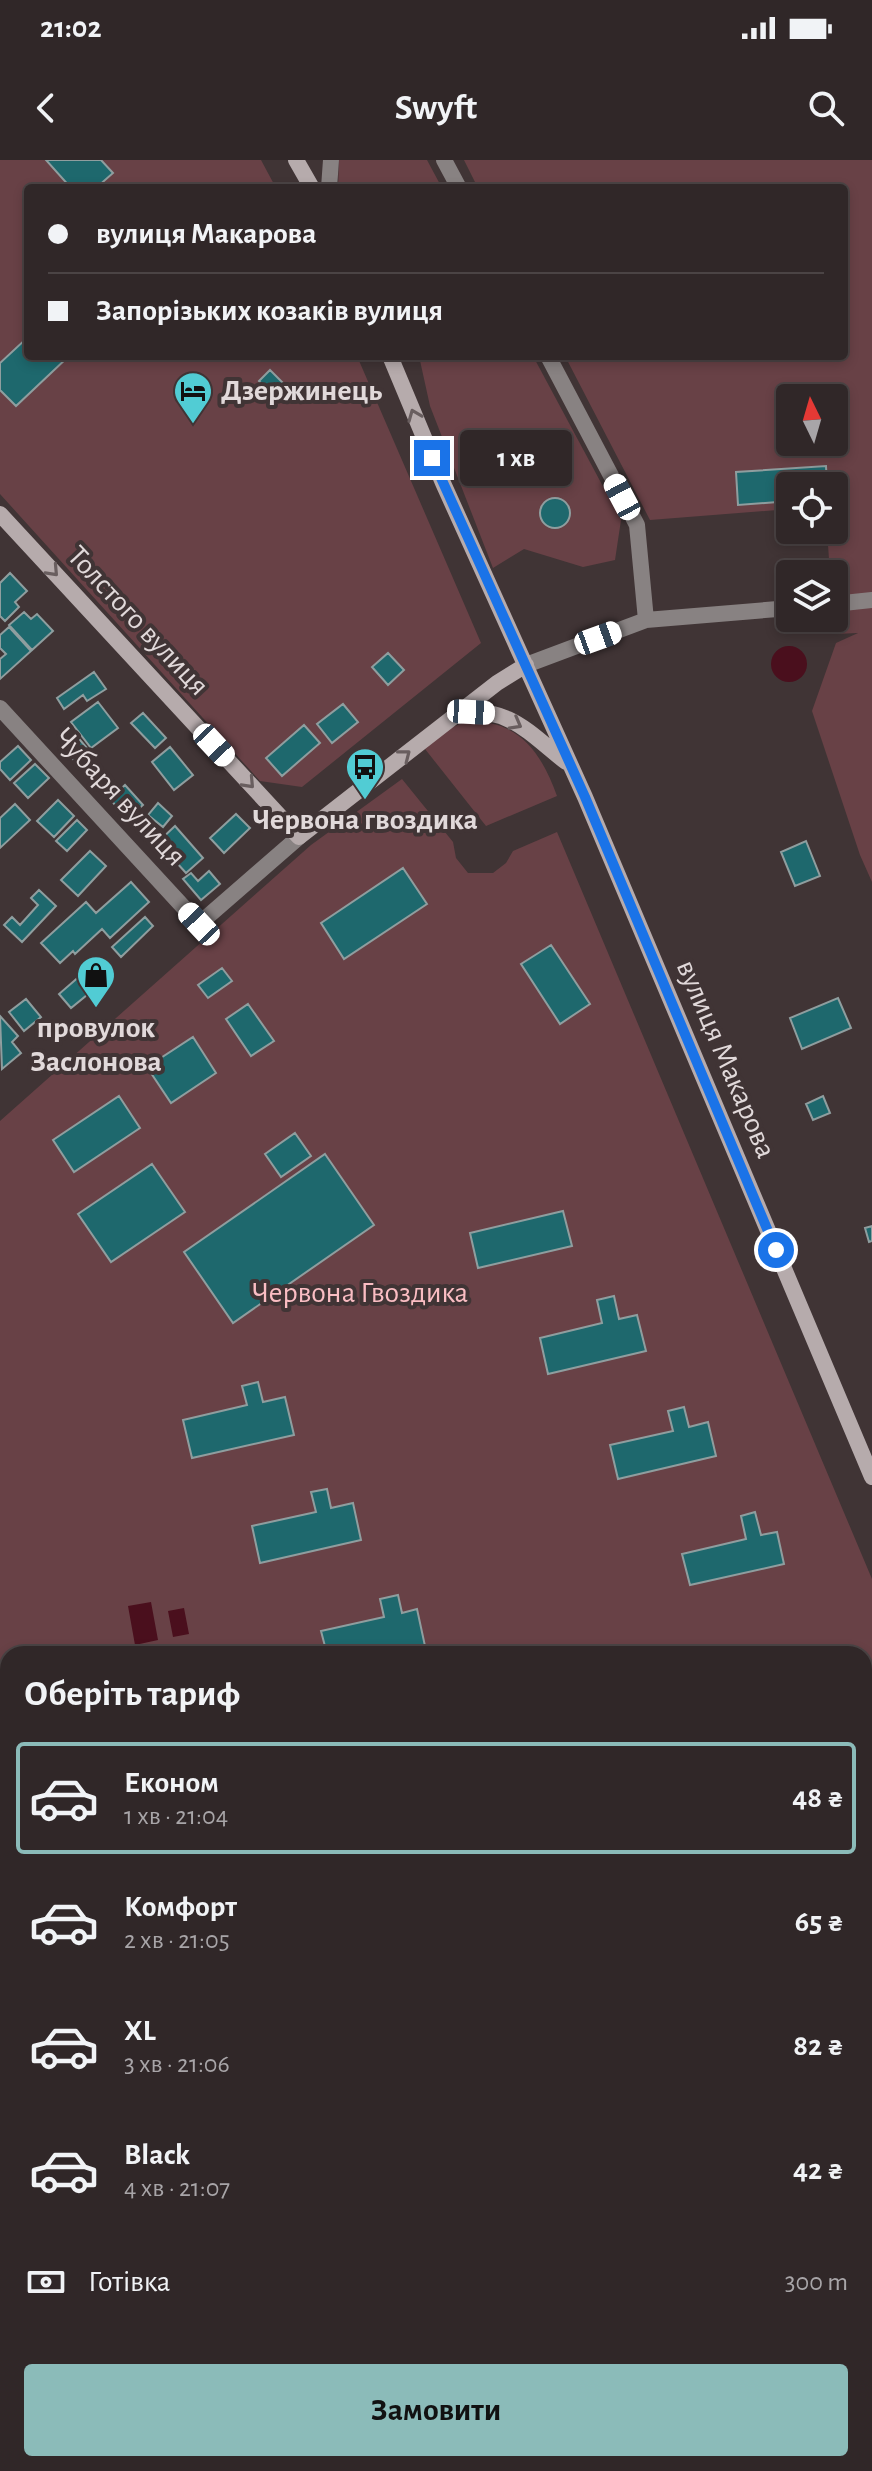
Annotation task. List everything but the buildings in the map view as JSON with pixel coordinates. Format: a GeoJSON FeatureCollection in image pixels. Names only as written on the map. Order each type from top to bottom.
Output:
{"type":"FeatureCollection","features":[{"type":"Feature","properties":{"kind":"main road"},"geometry":{"type":"LineString","coordinates":[[296,160],[310,184]]}},
{"type":"Feature","properties":{"kind":"main road","name":"вулиця Макарова"},"geometry":{"type":"LineString","coordinates":[[392,360],[443,483],[569,764],[872,1477]]}},
{"type":"Feature","properties":{"kind":"main road","name":"Толстого вулиця"},"geometry":{"type":"LineString","coordinates":[[0,514],[299,837]]}},
{"type":"Feature","properties":{"kind":"main road"},"geometry":{"type":"LineString","coordinates":[[299,837],[452,718],[526,665]]}},
{"type":"Feature","properties":{"kind":"main road"},"geometry":{"type":"LineString","coordinates":[[452,718],[471,712],[494,714],[518,722],[569,764]]}},
{"type":"Feature","properties":{"kind":"street"},"geometry":{"type":"LineString","coordinates":[[329,184],[331,160]]}},
{"type":"Feature","properties":{"kind":"street"},"geometry":{"type":"LineString","coordinates":[[444,160],[457,184]]}},
{"type":"Feature","properties":{"kind":"street"},"geometry":{"type":"LineString","coordinates":[[550,360],[637,525],[646,620]]}},
{"type":"Feature","properties":{"kind":"street"},"geometry":{"type":"LineString","coordinates":[[848,603],[872,600]]}},
{"type":"Feature","properties":{"kind":"street"},"geometry":{"type":"LineString","coordinates":[[526,665],[646,620],[776,609]]}},
{"type":"Feature","properties":{"kind":"street","name":"Чубаря вулиця"},"geometry":{"type":"LineString","coordinates":[[0,708],[199,924],[299,837]]}},
{"type":"Feature","properties":{"kind":"green space","name":"Дзержинець"},"geometry":{"type":"Polygon","coordinates":[[[0,160],[261,160],[274,184],[24,184],[24,360],[359,360],[481,643],[302,787],[260,781],[0,494],[0,160]]]}},
{"type":"Feature","properties":{"kind":"green space"},"geometry":{"type":"Polygon","coordinates":[[[339,160],[427,160],[440,184],[338,184],[339,160]]]}},
{"type":"Feature","properties":{"kind":"green space"},"geometry":{"type":"Polygon","coordinates":[[[464,160],[872,160],[872,882],[812,711],[836,643],[858,633],[835,634],[848,632],[848,560],[829,560],[828,544],[848,544],[848,472],[776,472],[776,510],[650,520],[567,360],[848,360],[848,184],[476,184],[464,160]]]}},
{"type":"Feature","properties":{"kind":"green space"},"geometry":{"type":"Polygon","coordinates":[[[420,360],[535,360],[621,520],[615,560],[583,567],[524,549],[493,568],[430,406],[420,360]]]}},
{"type":"Feature","properties":{"kind":"green space"},"geometry":{"type":"Polygon","coordinates":[[[467,721],[501,726],[526,742],[544,766],[557,796],[486,826],[425,749],[448,729],[467,721]]]}},
{"type":"Feature","properties":{"kind":"green space","name":"Червона Гвоздика"},"geometry":{"type":"Polygon","coordinates":[[[402,779],[453,842],[456,858],[468,873],[493,873],[506,863],[513,851],[557,832],[872,1579],[872,1646],[0,1646],[0,1121],[311,845],[402,779]]]}},
{"type":"Feature","properties":{"kind":"shaded area"},"geometry":{"type":"Polygon","coordinates":[[[789,646],[802,651],[807,664],[802,677],[789,682],[776,677],[771,664],[776,651],[789,646]]]}},
{"type":"Feature","properties":{"kind":"shaded area"},"geometry":{"type":"Polygon","coordinates":[[[151,1602],[158,1640],[135,1645],[128,1606],[151,1602]]]}},
{"type":"Feature","properties":{"kind":"shaded area"},"geometry":{"type":"Polygon","coordinates":[[[184,1608],[189,1634],[173,1637],[168,1611],[184,1608]]]}},
{"type":"Feature","properties":{"kind":"place","name":"Дзержинець"},"geometry":{"type":"Point","coordinates":[193,425]}},
{"type":"Feature","properties":{"kind":"place","name":"Червона гвоздика"},"geometry":{"type":"Point","coordinates":[365,801]}},
{"type":"Feature","properties":{"kind":"place","name":"провулок Заслонова"},"geometry":{"type":"Point","coordinates":[96,1009]}},
{"type":"Feature","properties":{"kind":"route"},"geometry":{"type":"LineString","coordinates":[[432,458],[585,797],[776,1250]]}}]}
